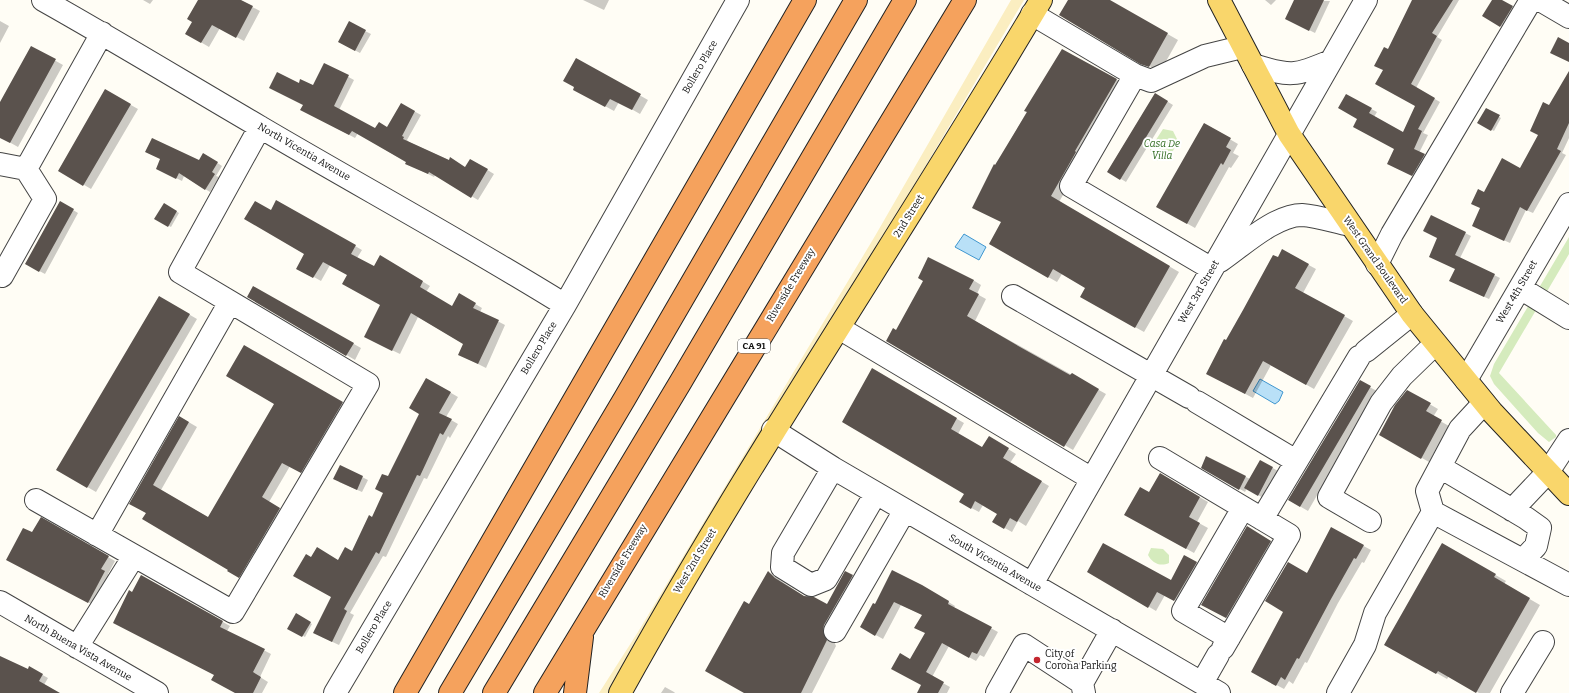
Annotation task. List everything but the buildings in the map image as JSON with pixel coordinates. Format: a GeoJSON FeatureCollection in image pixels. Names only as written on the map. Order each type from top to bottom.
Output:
{"type":"FeatureCollection","features":[{"type":"Feature","properties":{"kind":"highway"},"geometry":{"type":"LineString","coordinates":[[648,273],[791,0]]}},
{"type":"Feature","properties":{"kind":"highway"},"geometry":{"type":"LineString","coordinates":[[405,693],[804,0]]}},
{"type":"Feature","properties":{"kind":"highway"},"geometry":{"type":"LineString","coordinates":[[450,693],[856,0]]}},
{"type":"Feature","properties":{"kind":"highway"},"geometry":{"type":"LineString","coordinates":[[494,693],[684,376],[905,0]]}},
{"type":"Feature","properties":{"kind":"highway","name":"Riverside Freeway"},"geometry":{"type":"LineString","coordinates":[[545,693],[965,0]]}},
{"type":"Feature","properties":{"kind":"highway"},"geometry":{"type":"LineString","coordinates":[[575,693],[583,628]]}},
{"type":"Feature","properties":{"kind":"main road","name":"West Grand Boulevard"},"geometry":{"type":"LineString","coordinates":[[1219,0],[1289,134],[1412,314],[1484,403],[1569,494]]}},
{"type":"Feature","properties":{"kind":"main road","name":"2nd Street"},"geometry":{"type":"LineString","coordinates":[[774,430],[839,328],[1036,7]]}},
{"type":"Feature","properties":{"kind":"main road","name":"West 2nd Street"},"geometry":{"type":"LineString","coordinates":[[620,693],[664,612],[774,430]]}},
{"type":"Feature","properties":{"kind":"street","name":"North Vicentia Avenue"},"geometry":{"type":"LineString","coordinates":[[43,0],[102,33],[260,127],[489,258],[565,305]]}},
{"type":"Feature","properties":{"kind":"street","name":"Bollero Place"},"geometry":{"type":"LineString","coordinates":[[335,693],[565,305],[738,0]]}},
{"type":"Feature","properties":{"kind":"street","name":"West 3rd Street"},"geometry":{"type":"LineString","coordinates":[[1032,584],[1366,0]]}},
{"type":"Feature","properties":{"kind":"street"},"geometry":{"type":"LineString","coordinates":[[1377,264],[1392,234],[1531,0]]}},
{"type":"Feature","properties":{"kind":"street"},"geometry":{"type":"LineString","coordinates":[[1540,0],[1569,17]]}},
{"type":"Feature","properties":{"kind":"street"},"geometry":{"type":"LineString","coordinates":[[1036,7],[1135,75],[1151,81],[1205,56],[1247,56],[1291,75],[1331,61]]}},
{"type":"Feature","properties":{"kind":"street"},"geometry":{"type":"LineString","coordinates":[[26,169],[102,33]]}},
{"type":"Feature","properties":{"kind":"street"},"geometry":{"type":"LineString","coordinates":[[1135,75],[1071,186],[1214,266],[1277,222],[1290,217],[1303,215],[1350,225]]}},
{"type":"Feature","properties":{"kind":"street"},"geometry":{"type":"LineString","coordinates":[[36,500],[233,612],[368,384],[180,272],[260,127]]}},
{"type":"Feature","properties":{"kind":"street"},"geometry":{"type":"LineString","coordinates":[[0,164],[26,169],[46,199],[2,276],[0,275]]}},
{"type":"Feature","properties":{"kind":"street","name":"West 4th Street"},"geometry":{"type":"LineString","coordinates":[[1466,380],[1569,204]]}},
{"type":"Feature","properties":{"kind":"street"},"geometry":{"type":"LineString","coordinates":[[1520,288],[1569,318]]}},
{"type":"Feature","properties":{"kind":"street"},"geometry":{"type":"LineString","coordinates":[[1013,296],[1152,375],[1296,461]]}},
{"type":"Feature","properties":{"kind":"street"},"geometry":{"type":"LineString","coordinates":[[97,535],[230,302]]}},
{"type":"Feature","properties":{"kind":"street"},"geometry":{"type":"LineString","coordinates":[[1262,519],[1296,461],[1363,354],[1412,314]]}},
{"type":"Feature","properties":{"kind":"street"},"geometry":{"type":"LineString","coordinates":[[839,328],[1092,479]]}},
{"type":"Feature","properties":{"kind":"street"},"geometry":{"type":"LineString","coordinates":[[1370,521],[1329,497],[1381,403],[1402,376],[1435,344]]}},
{"type":"Feature","properties":{"kind":"street"},"geometry":{"type":"LineString","coordinates":[[1338,693],[1365,645],[1375,613],[1433,512],[1427,491],[1460,428],[1484,403]]}},
{"type":"Feature","properties":{"kind":"street","name":"South Vicentia Avenue"},"geometry":{"type":"LineString","coordinates":[[774,430],[833,468],[1211,688]]}},
{"type":"Feature","properties":{"kind":"street"},"geometry":{"type":"LineString","coordinates":[[1512,510],[1548,472],[1569,440]]}},
{"type":"Feature","properties":{"kind":"street"},"geometry":{"type":"LineString","coordinates":[[1160,458],[1289,535],[1223,647],[1211,688]]}},
{"type":"Feature","properties":{"kind":"street"},"geometry":{"type":"LineString","coordinates":[[1440,467],[1540,528],[1536,546],[1523,560]]}},
{"type":"Feature","properties":{"kind":"street"},"geometry":{"type":"LineString","coordinates":[[833,468],[783,553],[782,567],[811,585],[826,579],[876,493]]}},
{"type":"Feature","properties":{"kind":"street"},"geometry":{"type":"LineString","coordinates":[[1223,647],[1183,611],[1243,508]]}},
{"type":"Feature","properties":{"kind":"street"},"geometry":{"type":"LineString","coordinates":[[835,631],[905,510]]}},
{"type":"Feature","properties":{"kind":"street"},"geometry":{"type":"LineString","coordinates":[[1433,512],[1569,585]]}},
{"type":"Feature","properties":{"kind":"street"},"geometry":{"type":"LineString","coordinates":[[77,647],[134,556]]}},
{"type":"Feature","properties":{"kind":"street","name":"North Buena Vista Avenue"},"geometry":{"type":"LineString","coordinates":[[0,602],[157,693]]}},
{"type":"Feature","properties":{"kind":"street"},"geometry":{"type":"LineString","coordinates":[[997,693],[1024,645],[1083,688],[1112,630]]}},
{"type":"Feature","properties":{"kind":"street"},"geometry":{"type":"LineString","coordinates":[[1512,693],[1543,642]]}},
{"type":"Feature","properties":{"kind":"green space","name":"Casa De Villa"},"geometry":{"type":"Polygon","coordinates":[[[1163,129],[1173,131],[1178,141],[1173,152],[1165,160],[1158,161],[1152,156],[1150,149],[1163,129]]]}},
{"type":"Feature","properties":{"kind":"green space"},"geometry":{"type":"Polygon","coordinates":[[[1569,237],[1569,254],[1499,373],[1556,435],[1556,437],[1549,442],[1538,433],[1494,384],[1490,376],[1494,364],[1569,237]]]}},
{"type":"Feature","properties":{"kind":"green space"},"geometry":{"type":"Polygon","coordinates":[[[1151,548],[1163,549],[1169,555],[1169,563],[1162,565],[1157,564],[1152,560],[1148,555],[1151,548]]]}},
{"type":"Feature","properties":{"kind":"sand"},"geometry":{"type":"Polygon","coordinates":[[[1011,0],[1024,0],[909,194],[608,693],[599,693],[638,632],[875,236],[1011,0]]]}},
{"type":"Feature","properties":{"kind":"water"},"geometry":{"type":"Polygon","coordinates":[[[964,234],[986,247],[979,260],[955,247],[964,234]]]}},
{"type":"Feature","properties":{"kind":"water"},"geometry":{"type":"Polygon","coordinates":[[[1260,379],[1283,392],[1279,401],[1275,404],[1253,391],[1260,379]]]}},
{"type":"Feature","properties":{"kind":"place","name":"City of Corona Parking"},"geometry":{"type":"Point","coordinates":[1037,660]}}]}
